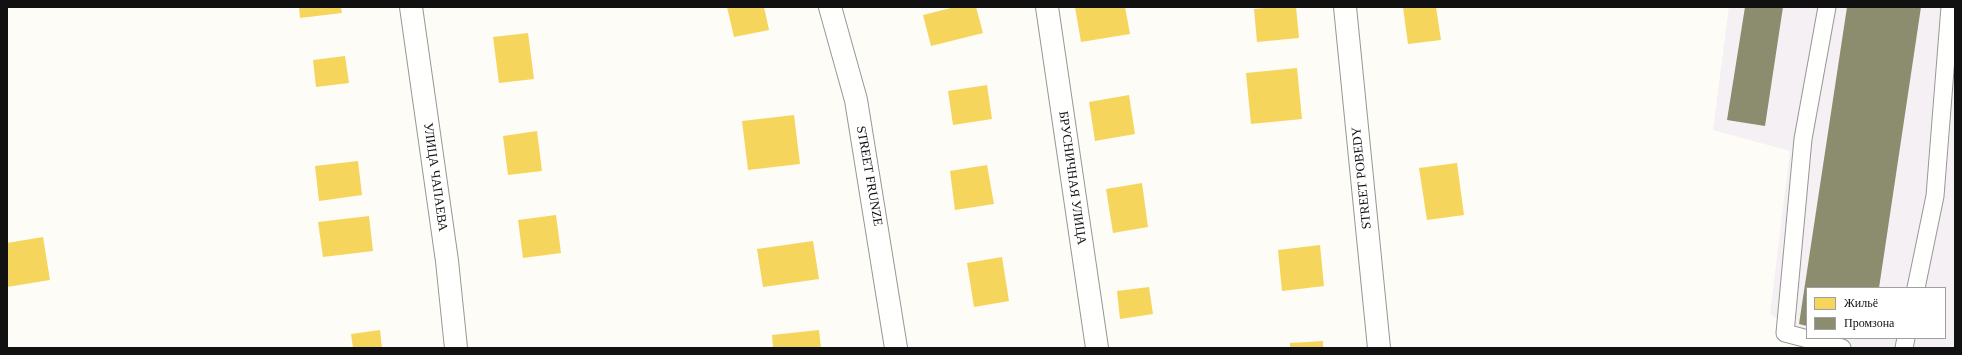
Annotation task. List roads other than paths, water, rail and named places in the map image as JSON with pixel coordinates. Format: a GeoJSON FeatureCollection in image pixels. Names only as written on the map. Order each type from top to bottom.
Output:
{"type":"FeatureCollection","features":[{"type":"Feature","properties":{"kind":"street","name":"УЛИЦА ЧАПАЕВА"},"geometry":{"type":"LineString","coordinates":[[411,7],[447,261],[456,348]]}},
{"type":"Feature","properties":{"kind":"street","name":"STREET FRUNZE"},"geometry":{"type":"LineString","coordinates":[[830,7],[856,100],[896,348]]}},
{"type":"Feature","properties":{"kind":"street","name":"БРУСНИЧНАЯ УЛИЦА"},"geometry":{"type":"LineString","coordinates":[[1047,7],[1097,348]]}},
{"type":"Feature","properties":{"kind":"street","name":"STREET POBEDY"},"geometry":{"type":"LineString","coordinates":[[1345,7],[1379,348]]}},
{"type":"Feature","properties":{"kind":"lane"},"geometry":{"type":"LineString","coordinates":[[1806,339],[1785,333],[1803,139],[1827,7]]}},
{"type":"Feature","properties":{"kind":"lane"},"geometry":{"type":"LineString","coordinates":[[1916,287],[1935,196],[1950,7]]}},
{"type":"Feature","properties":{"kind":"lane"},"geometry":{"type":"LineString","coordinates":[[1808,339],[1842,348]]}}]}
